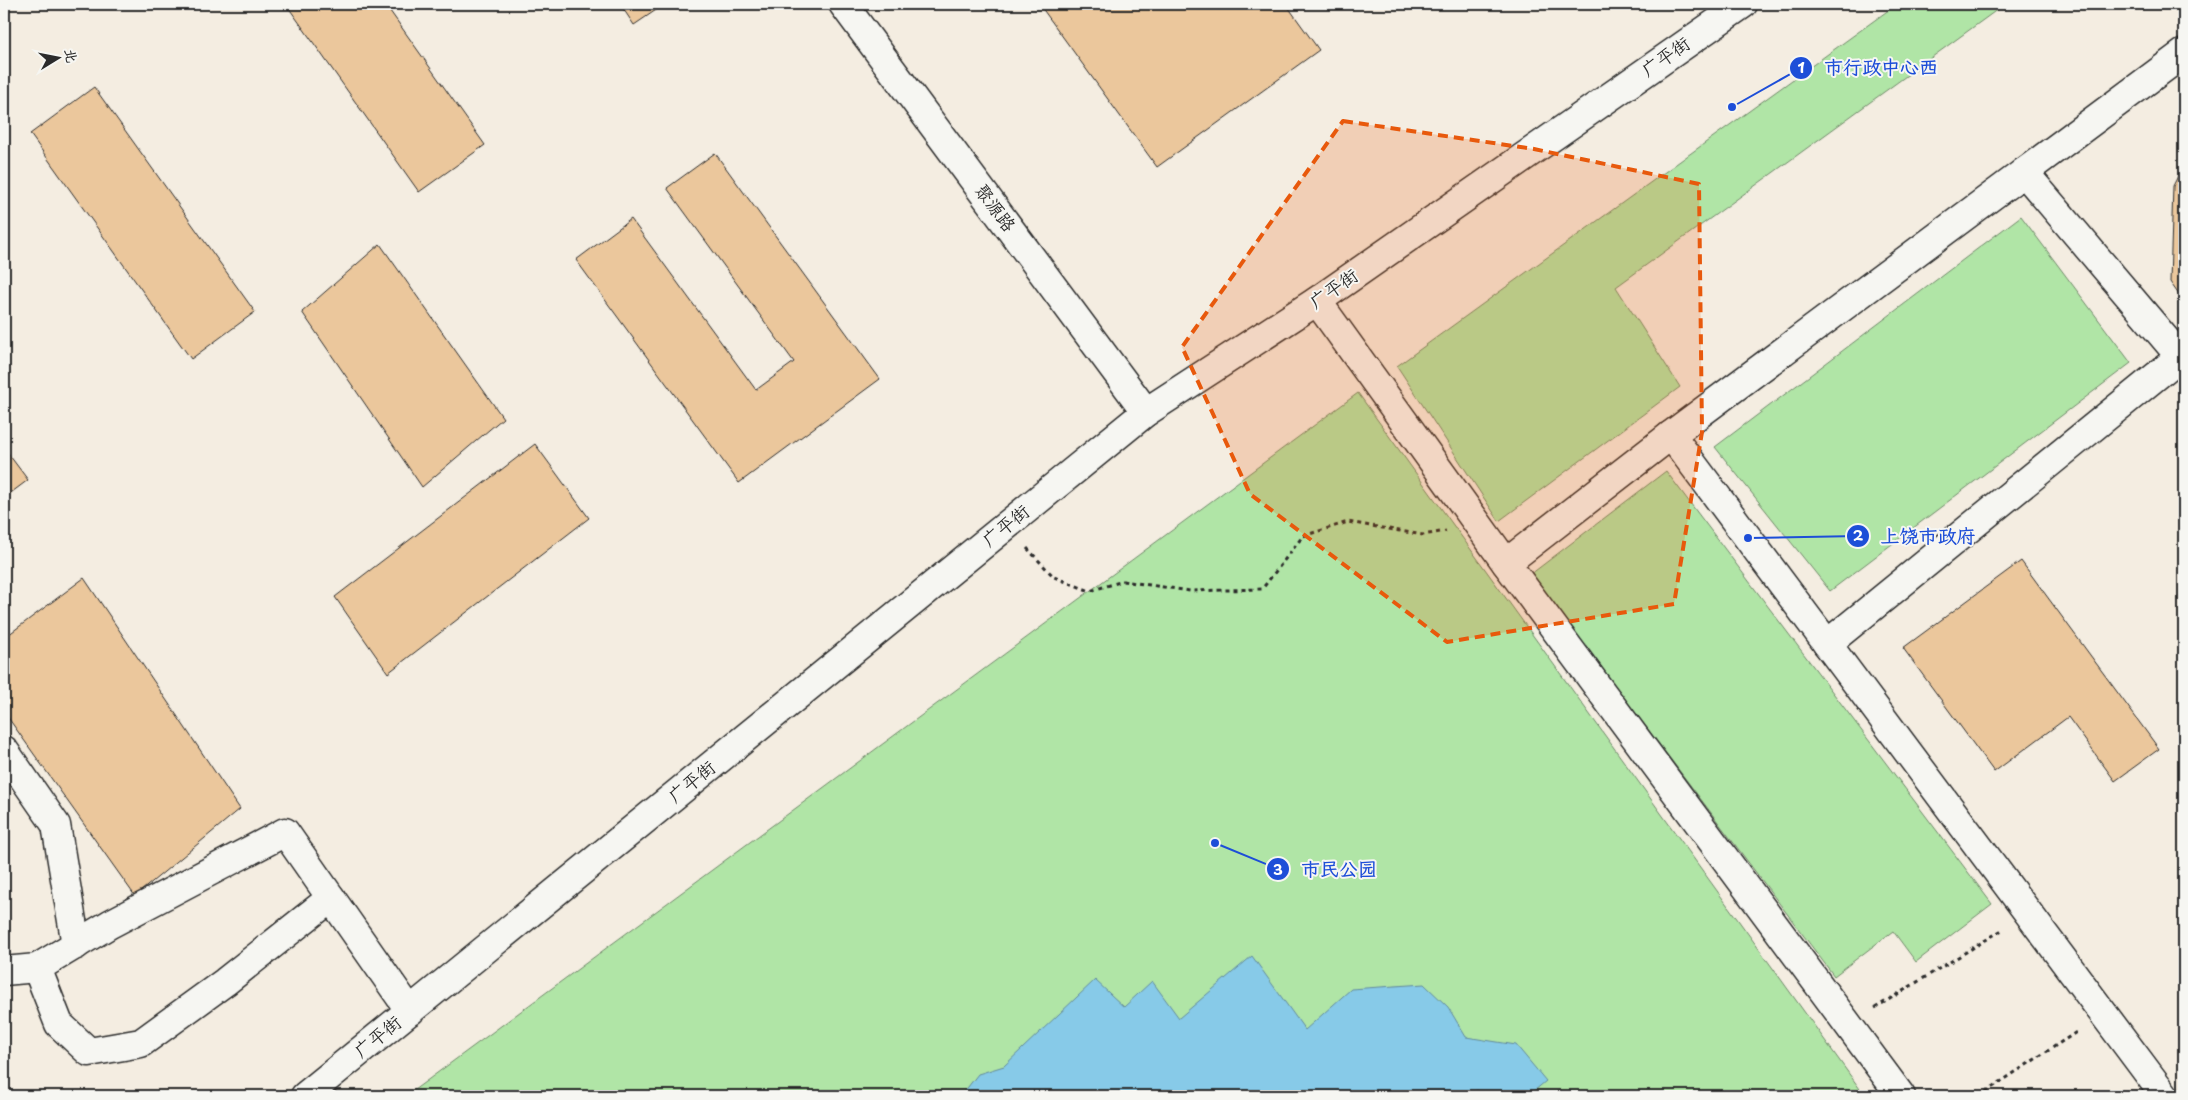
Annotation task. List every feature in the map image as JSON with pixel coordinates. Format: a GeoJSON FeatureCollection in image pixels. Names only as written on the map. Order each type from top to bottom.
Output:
{"type":"FeatureCollection","features":[{"type":"Feature","properties":{"kind":"street","name":"聚源路"},"geometry":{"type":"LineString","coordinates":[[843,4],[1146,412]]}},
{"type":"Feature","properties":{"kind":"street","name":"广平街"},"geometry":{"type":"LineString","coordinates":[[305,1096],[1146,412],[1317,301],[1743,4]]}},
{"type":"Feature","properties":{"kind":"street"},"geometry":{"type":"LineString","coordinates":[[1506,563],[1671,435],[2184,53]]}},
{"type":"Feature","properties":{"kind":"street"},"geometry":{"type":"LineString","coordinates":[[1827,644],[2182,358],[2024,172]]}},
{"type":"Feature","properties":{"kind":"street"},"geometry":{"type":"LineString","coordinates":[[1317,301],[1506,563],[1901,1096]]}},
{"type":"Feature","properties":{"kind":"street"},"geometry":{"type":"LineString","coordinates":[[1671,435],[2164,1096]]}},
{"type":"Feature","properties":{"kind":"street"},"geometry":{"type":"LineString","coordinates":[[4,750],[56,825],[76,944]]}},
{"type":"Feature","properties":{"kind":"street"},"geometry":{"type":"LineString","coordinates":[[4,971],[36,968],[76,944],[285,832],[410,1011]]}},
{"type":"Feature","properties":{"kind":"street"},"geometry":{"type":"LineString","coordinates":[[36,968],[59,1024],[89,1052],[141,1043],[225,982],[331,898]]}},
{"type":"Feature","properties":{"kind":"path"},"geometry":{"type":"LineString","coordinates":[[1007,526],[1054,577],[1090,591],[1124,581],[1190,592],[1262,589],[1303,536],[1348,522],[1422,535],[1479,525]]}},
{"type":"Feature","properties":{"kind":"path"},"geometry":{"type":"LineString","coordinates":[[1848,1024],[2028,914]]}},
{"type":"Feature","properties":{"kind":"path"},"geometry":{"type":"LineString","coordinates":[[1979,1096],[2103,1014]]}},
{"type":"Feature","properties":{"kind":"highlighted area"},"geometry":{"type":"Polygon","coordinates":[[[1343,121],[1534,149],[1699,184],[1702,432],[1674,604],[1447,642],[1250,494],[1182,347],[1343,121]]]}},
{"type":"Feature","properties":{"kind":"green space"},"geometry":{"type":"Polygon","coordinates":[[[1897,4],[2005,4],[1616,287],[1680,387],[1499,521],[1397,366],[1897,4]]]}},
{"type":"Feature","properties":{"kind":"green space"},"geometry":{"type":"Polygon","coordinates":[[[2021,216],[2131,363],[1830,591],[1715,447],[2021,216]]]}},
{"type":"Feature","properties":{"kind":"green space"},"geometry":{"type":"Polygon","coordinates":[[[1358,393],[1865,1096],[406,1096],[1358,393]]]}},
{"type":"Feature","properties":{"kind":"green space"},"geometry":{"type":"Polygon","coordinates":[[[1666,471],[1992,904],[1916,962],[1893,931],[1834,976],[1531,574],[1666,471]]]}},
{"type":"Feature","properties":{"kind":"water"},"geometry":{"type":"Polygon","coordinates":[[[1252,956],[1305,1030],[1351,989],[1424,984],[1448,1007],[1466,1037],[1516,1045],[1546,1081],[1528,1096],[1488,1096],[1477,1090],[1467,1096],[961,1096],[978,1074],[1004,1066],[1095,980],[1124,1007],[1152,981],[1179,1018],[1252,956]]]}},
{"type":"Feature","properties":{"kind":"building"},"geometry":{"type":"Polygon","coordinates":[[[286,4],[385,4],[485,145],[419,192],[286,4]]]}},
{"type":"Feature","properties":{"kind":"building"},"geometry":{"type":"Polygon","coordinates":[[[620,4],[665,4],[634,25],[620,4]]]}},
{"type":"Feature","properties":{"kind":"building"},"geometry":{"type":"Polygon","coordinates":[[[1039,4],[1286,4],[1319,50],[1157,167],[1039,4]]]}},
{"type":"Feature","properties":{"kind":"building"},"geometry":{"type":"Polygon","coordinates":[[[94,87],[255,312],[191,359],[30,134],[94,87]]]}},
{"type":"Feature","properties":{"kind":"building"},"geometry":{"type":"Polygon","coordinates":[[[715,153],[880,379],[739,483],[576,260],[631,219],[756,390],[794,362],[667,188],[715,153]]]}},
{"type":"Feature","properties":{"kind":"building"},"geometry":{"type":"Polygon","coordinates":[[[2184,164],[2184,302],[2170,282],[2173,186],[2184,164]]]}},
{"type":"Feature","properties":{"kind":"building"},"geometry":{"type":"Polygon","coordinates":[[[380,244],[503,418],[422,487],[302,312],[380,244]]]}},
{"type":"Feature","properties":{"kind":"building"},"geometry":{"type":"Polygon","coordinates":[[[535,444],[589,518],[388,673],[335,597],[535,444]]]}},
{"type":"Feature","properties":{"kind":"building"},"geometry":{"type":"Polygon","coordinates":[[[4,448],[28,480],[4,498],[4,448]]]}},
{"type":"Feature","properties":{"kind":"building"},"geometry":{"type":"Polygon","coordinates":[[[2021,561],[2159,749],[2115,781],[2068,717],[1994,772],[1903,648],[2021,561]]]}},
{"type":"Feature","properties":{"kind":"building"},"geometry":{"type":"Polygon","coordinates":[[[84,578],[240,809],[135,896],[4,712],[4,638],[84,578]]]}},
{"type":"Feature","properties":{"kind":"place","name":"市行政中心西"},"geometry":{"type":"Point","coordinates":[1732,107]}},
{"type":"Feature","properties":{"kind":"place","name":"上饶市政府"},"geometry":{"type":"Point","coordinates":[1748,538]}},
{"type":"Feature","properties":{"kind":"place","name":"市民公园"},"geometry":{"type":"Point","coordinates":[1215,843]}}]}
